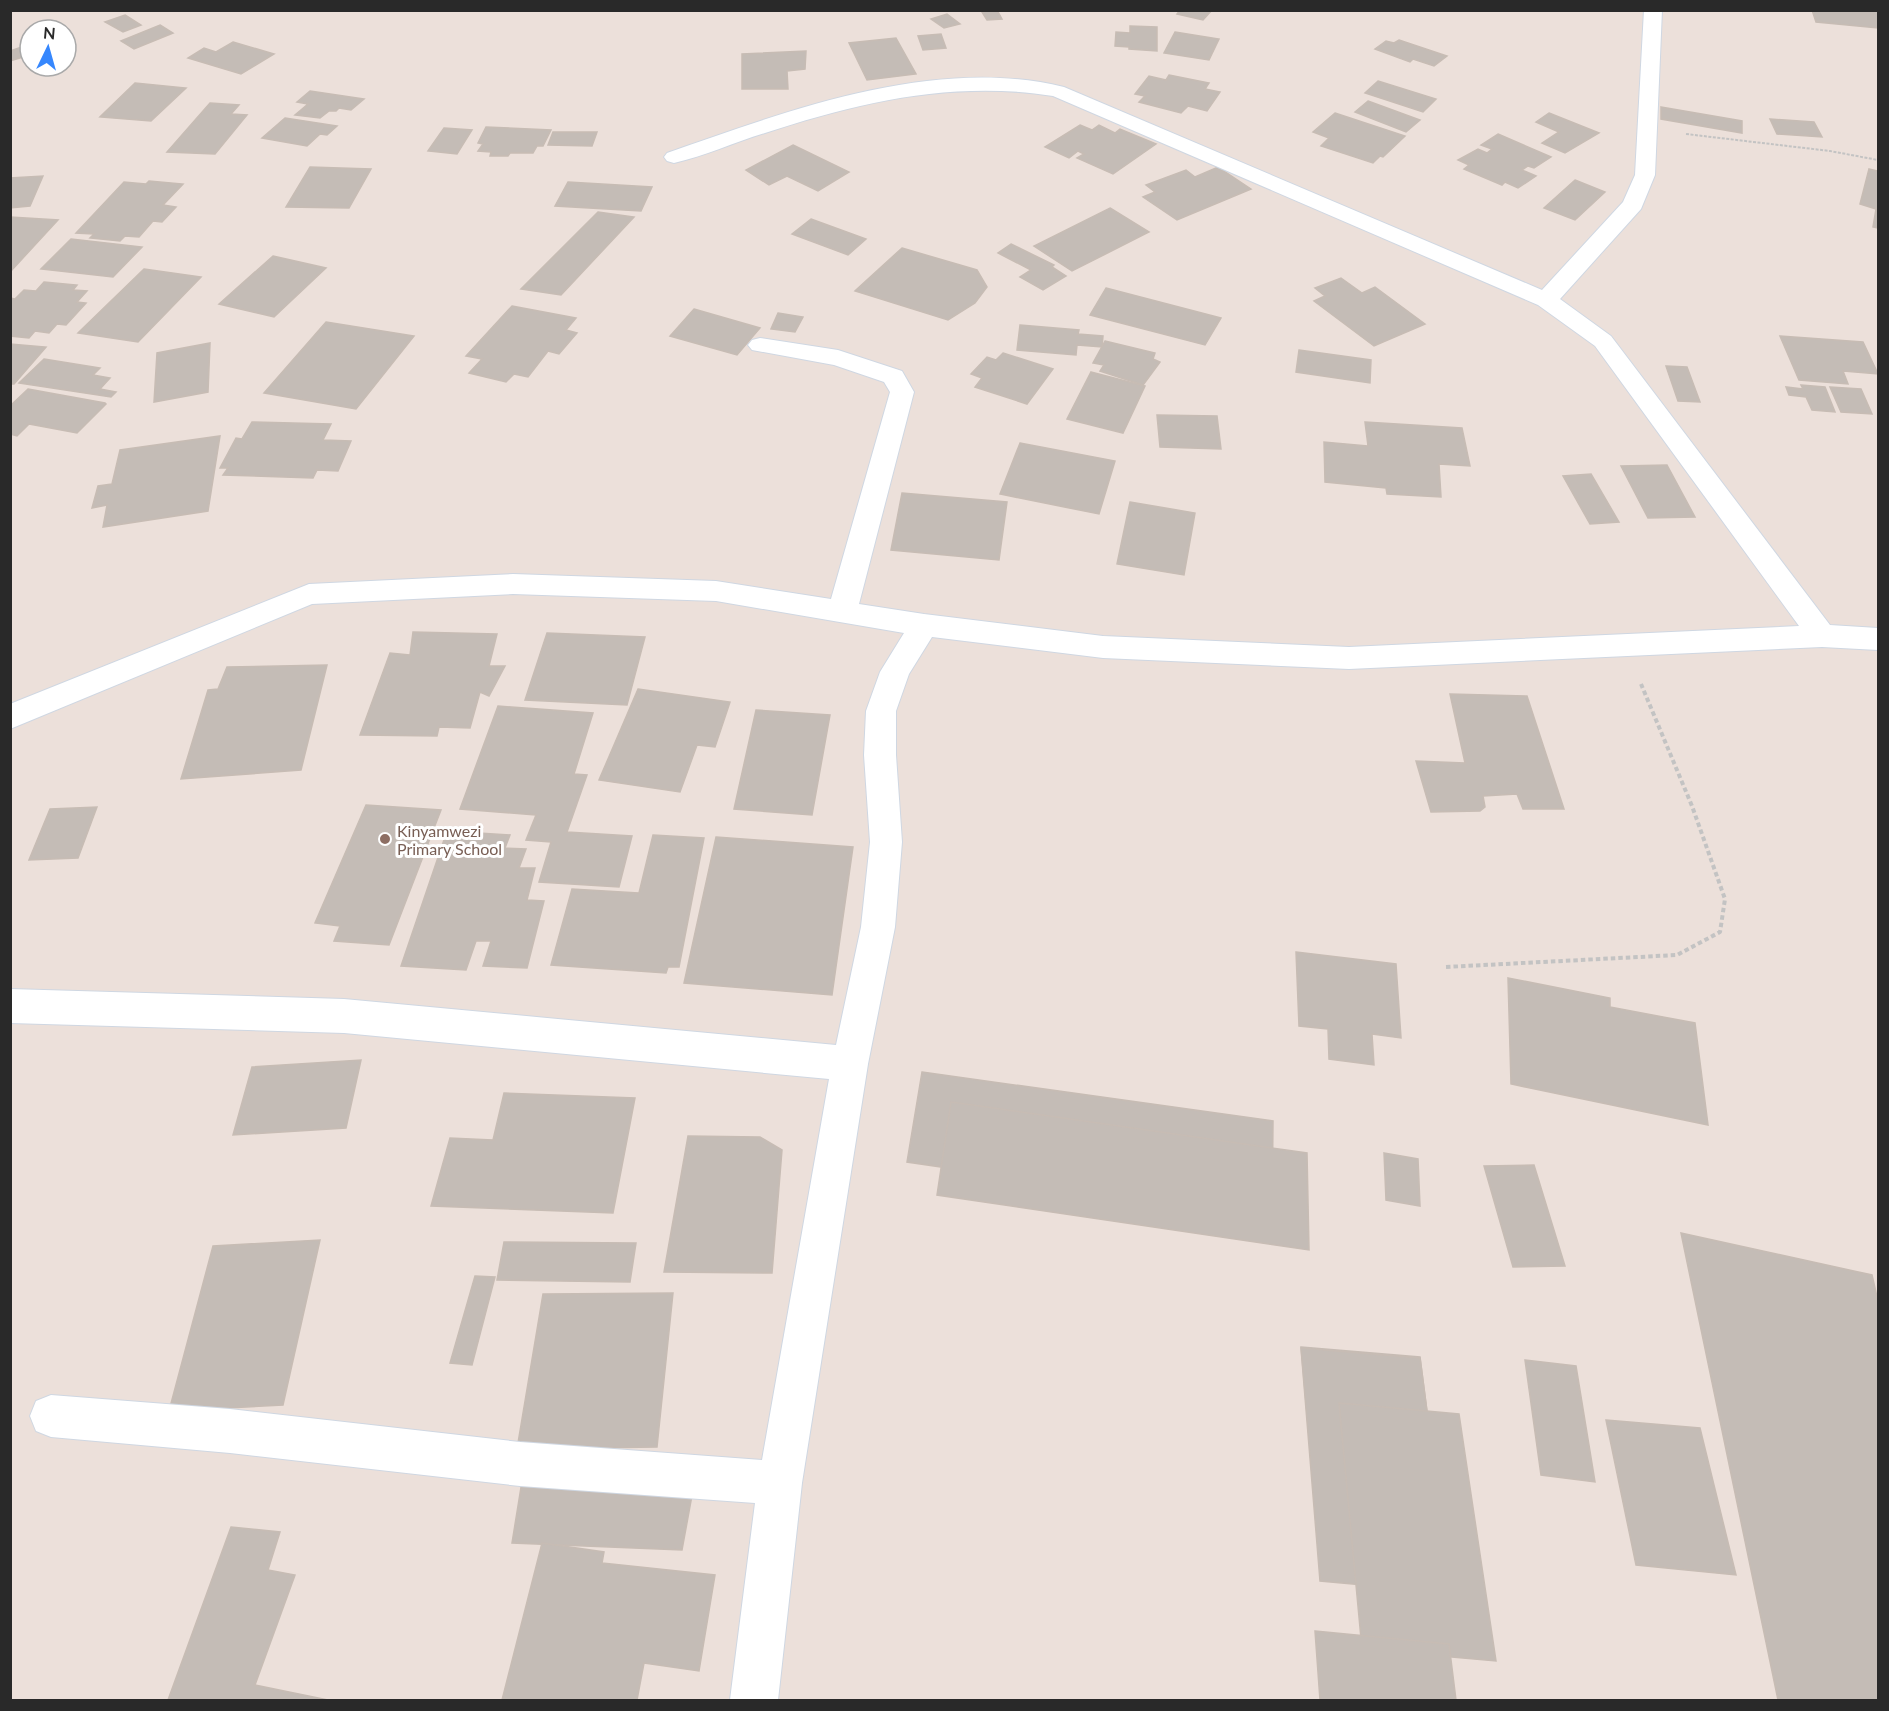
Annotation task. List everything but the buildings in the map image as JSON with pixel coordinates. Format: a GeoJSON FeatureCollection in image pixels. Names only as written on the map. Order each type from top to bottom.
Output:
{"type":"FeatureCollection","features":[{"type":"Feature","properties":{"kind":"street"},"geometry":{"type":"LineString","coordinates":[[1546,300],[1634,204],[1645,175],[1654,29],[1653,10]]}},
{"type":"Feature","properties":{"kind":"street"},"geometry":{"type":"LineString","coordinates":[[674,157],[792,116],[888,93],[969,84],[1015,84],[1057,91],[1546,300],[1603,341],[1822,636]]}},
{"type":"Feature","properties":{"kind":"street"},"geometry":{"type":"LineString","coordinates":[[760,345],[838,358],[892,377],[902,392],[842,612]]}},
{"type":"Feature","properties":{"kind":"street"},"geometry":{"type":"LineString","coordinates":[[10,717],[309,594],[513,584],[716,591],[924,625],[1103,647],[1349,658],[1822,636],[1878,639]]}},
{"type":"Feature","properties":{"kind":"street"},"geometry":{"type":"LineString","coordinates":[[754,1701],[780,1483],[850,1064],[878,927],[886,842],[880,755],[881,711],[895,672],[924,625]]}},
{"type":"Feature","properties":{"kind":"street"},"geometry":{"type":"LineString","coordinates":[[10,1006],[345,1016],[850,1064]]}},
{"type":"Feature","properties":{"kind":"street"},"geometry":{"type":"LineString","coordinates":[[51,1416],[230,1431],[520,1464],[780,1483]]}},
{"type":"Feature","properties":{"kind":"path"},"geometry":{"type":"LineString","coordinates":[[1647,130],[1821,150],[1878,160]]}},
{"type":"Feature","properties":{"kind":"path"},"geometry":{"type":"LineString","coordinates":[[1446,967],[1677,955],[1720,932],[1725,899],[1692,806],[1625,644]]}},
{"type":"Feature","properties":{"kind":"place","name":"Kinyamwezi Primary School"},"geometry":{"type":"Point","coordinates":[385,839]}}]}
